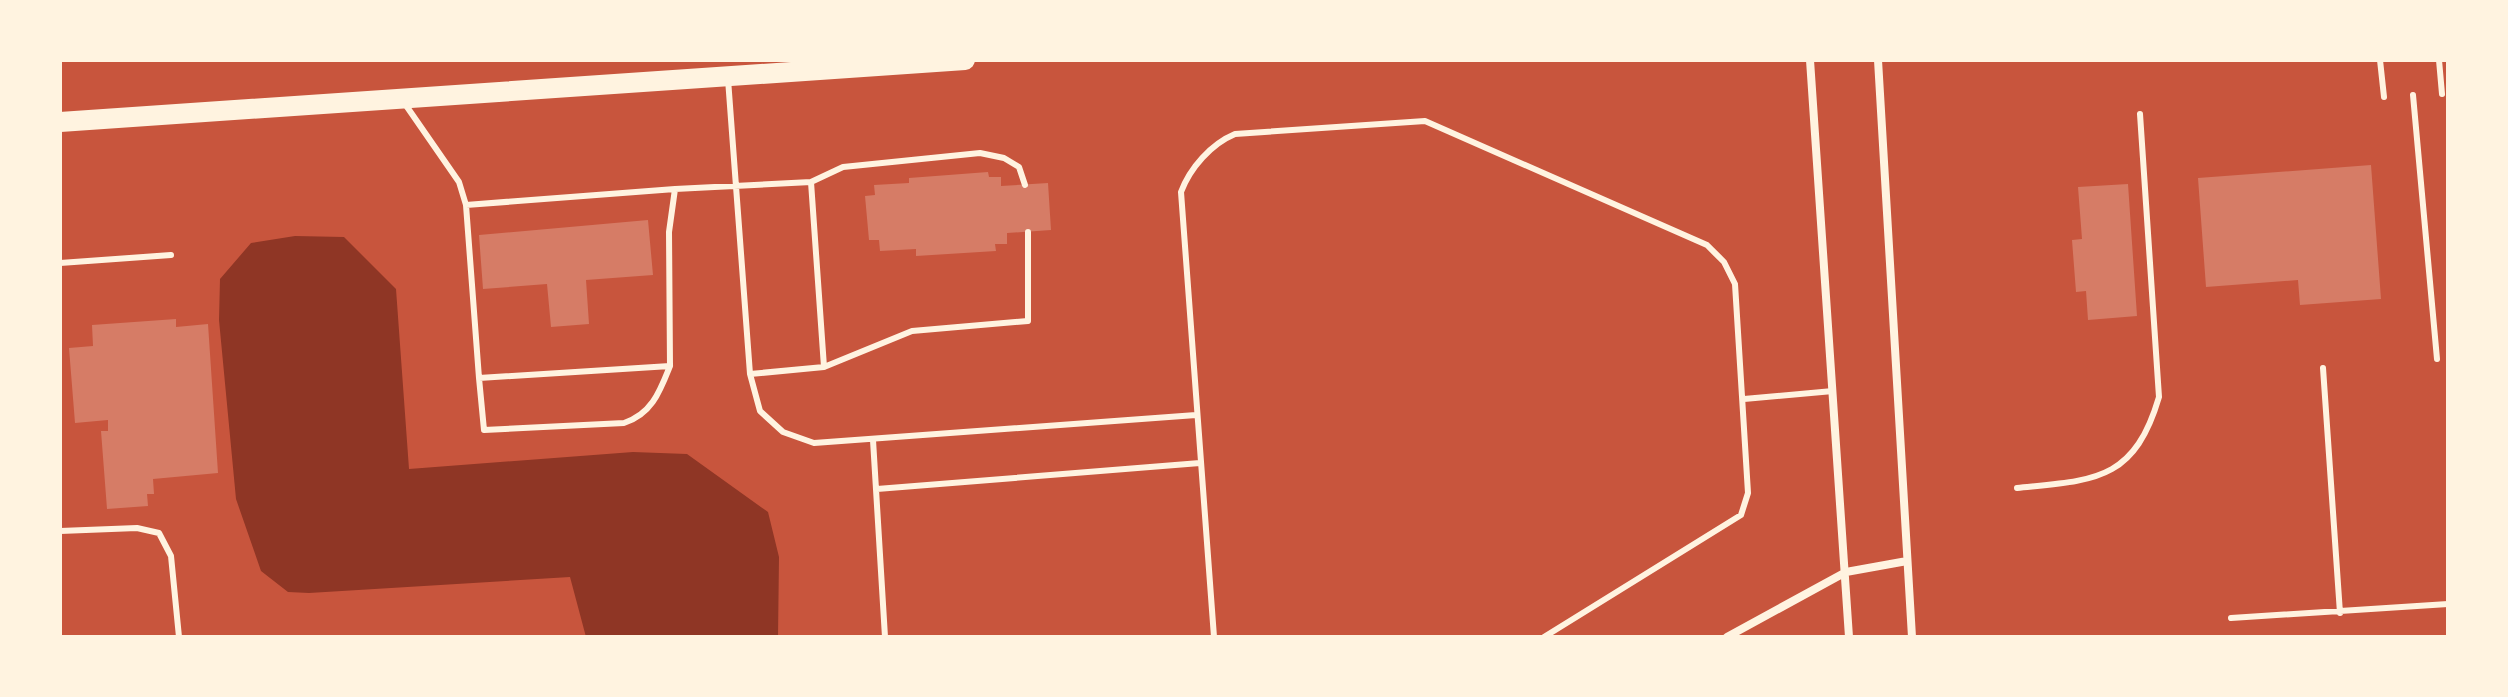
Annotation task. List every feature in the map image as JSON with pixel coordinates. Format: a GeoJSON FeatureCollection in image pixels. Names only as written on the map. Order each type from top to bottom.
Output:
{"type":"FeatureCollection","features":[{"type":"Feature","properties":{"kind":"main road"},"geometry":{"type":"LineString","coordinates":[[60,122],[401,98],[728,68],[965,60]]}},
{"type":"Feature","properties":{"kind":"street"},"geometry":{"type":"LineString","coordinates":[[1810,60],[1849,637]]}},
{"type":"Feature","properties":{"kind":"street"},"geometry":{"type":"LineString","coordinates":[[1878,60],[1899,372],[1912,637]]}},
{"type":"Feature","properties":{"kind":"street"},"geometry":{"type":"LineString","coordinates":[[1727,637],[1846,572],[1907,561]]}},
{"type":"Feature","properties":{"kind":"lane"},"geometry":{"type":"LineString","coordinates":[[2380,60],[2384,97]]}},
{"type":"Feature","properties":{"kind":"lane"},"geometry":{"type":"LineString","coordinates":[[2439,60],[2442,94]]}},
{"type":"Feature","properties":{"kind":"lane"},"geometry":{"type":"LineString","coordinates":[[728,68],[750,374],[760,411],[783,432],[814,443],[1196,415]]}},
{"type":"Feature","properties":{"kind":"lane"},"geometry":{"type":"LineString","coordinates":[[2413,95],[2437,359]]}},
{"type":"Feature","properties":{"kind":"lane"},"geometry":{"type":"LineString","coordinates":[[401,98],[459,182],[466,205],[484,430],[624,423],[639,418],[656,400],[670,366],[669,232],[675,189]]}},
{"type":"Feature","properties":{"kind":"lane"},"geometry":{"type":"LineString","coordinates":[[2017,488],[2088,481],[2105,473],[2135,450],[2153,418],[2159,397],[2140,114]]}},
{"type":"Feature","properties":{"kind":"lane"},"geometry":{"type":"LineString","coordinates":[[1214,637],[1181,192],[1186,177],[1219,140],[1235,134],[1425,121],[1707,245],[1724,262],[1735,284],[1748,493],[1741,515],[1544,637]]}},
{"type":"Feature","properties":{"kind":"lane"},"geometry":{"type":"LineString","coordinates":[[466,205],[811,182],[843,167],[980,153],[1004,158],[1019,167],[1025,185]]}},
{"type":"Feature","properties":{"kind":"lane"},"geometry":{"type":"LineString","coordinates":[[811,182],[824,367]]}},
{"type":"Feature","properties":{"kind":"lane"},"geometry":{"type":"LineString","coordinates":[[750,374],[824,367],[912,331],[1028,321],[1028,232]]}},
{"type":"Feature","properties":{"kind":"lane"},"geometry":{"type":"LineString","coordinates":[[60,263],[171,255]]}},
{"type":"Feature","properties":{"kind":"lane"},"geometry":{"type":"LineString","coordinates":[[479,378],[670,366]]}},
{"type":"Feature","properties":{"kind":"lane"},"geometry":{"type":"LineString","coordinates":[[2323,368],[2340,613]]}},
{"type":"Feature","properties":{"kind":"lane"},"geometry":{"type":"LineString","coordinates":[[1744,399],[1833,391]]}},
{"type":"Feature","properties":{"kind":"lane"},"geometry":{"type":"LineString","coordinates":[[873,440],[885,637]]}},
{"type":"Feature","properties":{"kind":"lane"},"geometry":{"type":"LineString","coordinates":[[877,489],[1200,463]]}},
{"type":"Feature","properties":{"kind":"lane"},"geometry":{"type":"LineString","coordinates":[[60,531],[137,528],[159,533],[171,556],[179,637]]}},
{"type":"Feature","properties":{"kind":"lane"},"geometry":{"type":"LineString","coordinates":[[2231,618],[2448,604]]}},
{"type":"Feature","properties":{"kind":"shaded area"},"geometry":{"type":"Polygon","coordinates":[[[295,236],[344,237],[396,289],[409,469],[633,452],[687,454],[768,512],[779,557],[778,637],[586,637],[570,577],[309,593],[288,592],[261,571],[236,499],[219,320],[220,279],[251,243],[295,236]]]}},
{"type":"Feature","properties":{"kind":"building"},"geometry":{"type":"Polygon","coordinates":[[[2371,165],[2381,299],[2300,305],[2298,280],[2206,287],[2198,178],[2371,165]]]}},
{"type":"Feature","properties":{"kind":"building"},"geometry":{"type":"Polygon","coordinates":[[[988,172],[989,177],[1001,177],[1001,186],[1048,183],[1051,230],[1007,233],[1007,244],[995,244],[996,251],[916,256],[916,249],[880,251],[879,240],[869,240],[865,196],[875,195],[874,185],[909,183],[909,178],[988,172]]]}},
{"type":"Feature","properties":{"kind":"building"},"geometry":{"type":"Polygon","coordinates":[[[2128,184],[2137,316],[2088,320],[2086,291],[2076,292],[2072,240],[2082,239],[2078,187],[2128,184]]]}},
{"type":"Feature","properties":{"kind":"building"},"geometry":{"type":"Polygon","coordinates":[[[648,220],[653,275],[586,280],[589,324],[551,327],[547,284],[483,289],[479,235],[648,220]]]}},
{"type":"Feature","properties":{"kind":"building"},"geometry":{"type":"Polygon","coordinates":[[[176,319],[176,327],[208,324],[218,473],[153,479],[154,494],[147,494],[148,506],[107,509],[101,431],[108,431],[108,420],[75,423],[69,348],[93,346],[92,325],[176,319]]]}}]}
